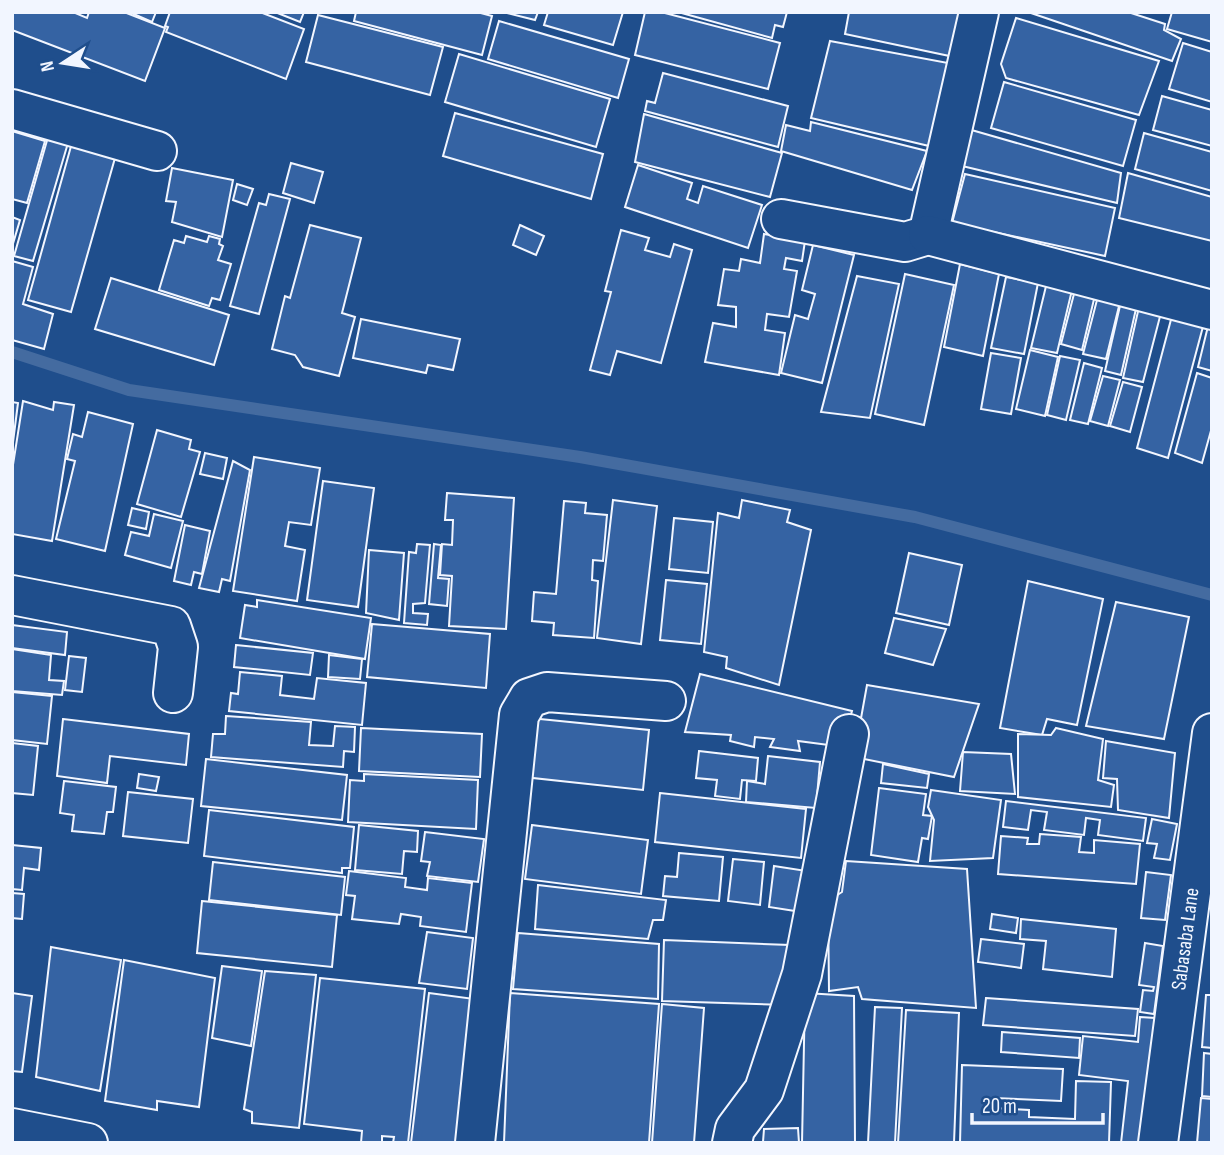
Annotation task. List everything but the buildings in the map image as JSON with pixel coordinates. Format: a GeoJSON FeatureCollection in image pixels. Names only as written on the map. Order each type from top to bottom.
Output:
{"type":"FeatureCollection","features":[{"type":"Feature","properties":{"kind":"street"},"geometry":{"type":"LineString","coordinates":[[928,235],[979,12]]}},
{"type":"Feature","properties":{"kind":"street"},"geometry":{"type":"LineString","coordinates":[[12,109],[157,151]]}},
{"type":"Feature","properties":{"kind":"street"},"geometry":{"type":"LineString","coordinates":[[781,219],[905,242],[928,235],[1212,310]]}},
{"type":"Feature","properties":{"kind":"street"},"geometry":{"type":"LineString","coordinates":[[12,595],[171,626],[178,647],[173,693]]}},
{"type":"Feature","properties":{"kind":"street"},"geometry":{"type":"LineString","coordinates":[[475,1143],[519,715],[529,698],[548,692],[666,701]]}},
{"type":"Feature","properties":{"kind":"street","name":"Sabasaba Lane"},"geometry":{"type":"LineString","coordinates":[[1158,1143],[1212,733]]}},
{"type":"Feature","properties":{"kind":"street"},"geometry":{"type":"LineString","coordinates":[[732,1143],[735,1129],[764,1090],[802,974],[849,734]]}},
{"type":"Feature","properties":{"kind":"street"},"geometry":{"type":"LineString","coordinates":[[12,1128],[89,1143]]}},
{"type":"Feature","properties":{"kind":"waterway"},"geometry":{"type":"LineString","coordinates":[[12,352],[129,390],[580,457],[915,517],[1212,595]]}}]}
